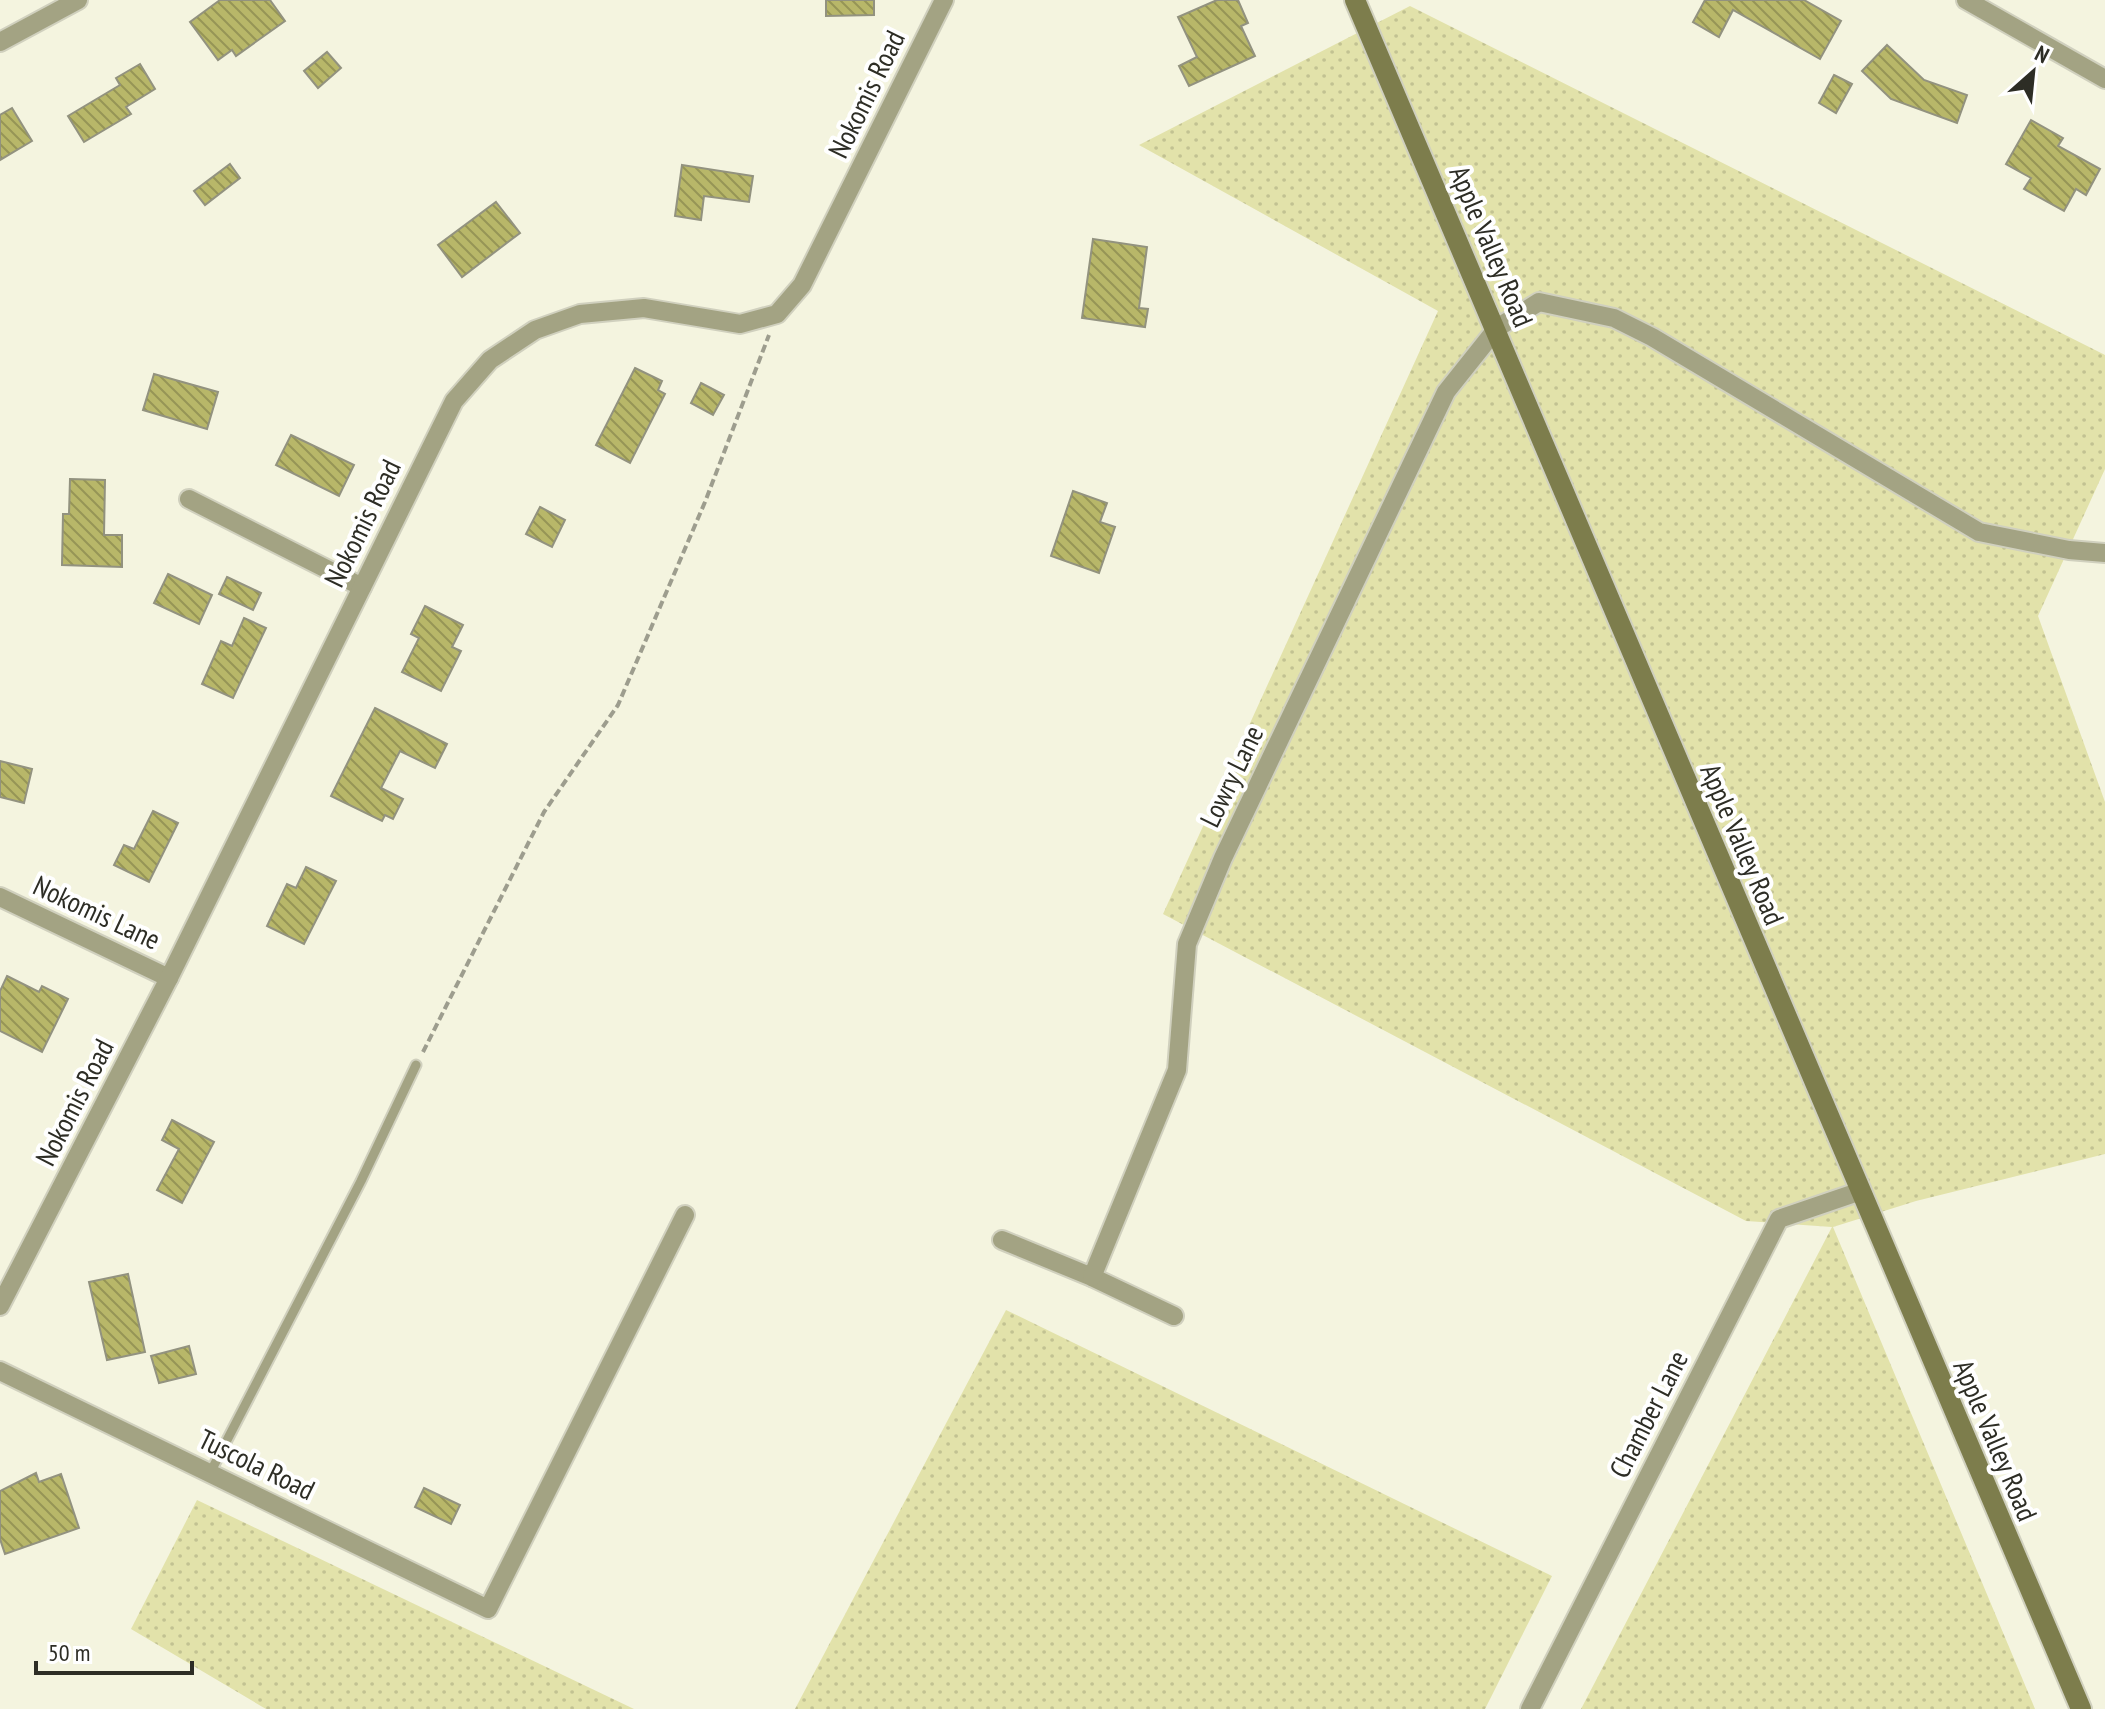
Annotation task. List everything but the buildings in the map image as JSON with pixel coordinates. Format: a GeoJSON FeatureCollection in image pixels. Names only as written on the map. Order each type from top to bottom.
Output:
{"type":"FeatureCollection","features":[{"type":"Feature","properties":{"kind":"main road","name":"Apple Valley Road"},"geometry":{"type":"LineString","coordinates":[[1355,0],[1497,328],[1858,1192],[2081,1709]]}},
{"type":"Feature","properties":{"kind":"street"},"geometry":{"type":"LineString","coordinates":[[0,42],[78,0]]}},
{"type":"Feature","properties":{"kind":"street","name":"Nokomis Road"},"geometry":{"type":"LineString","coordinates":[[0,1306],[169,978],[454,401],[490,360],[535,330],[580,314],[644,308],[740,324],[777,314],[802,285],[944,0]]}},
{"type":"Feature","properties":{"kind":"street"},"geometry":{"type":"LineString","coordinates":[[1966,0],[2105,79]]}},
{"type":"Feature","properties":{"kind":"street","name":"Lowry Lane"},"geometry":{"type":"LineString","coordinates":[[1092,1277],[1177,1070],[1187,944],[1223,858],[1446,392],[1497,328],[1539,302],[1614,318],[1652,337],[1979,532],[2069,550],[2105,553]]}},
{"type":"Feature","properties":{"kind":"street"},"geometry":{"type":"LineString","coordinates":[[189,499],[362,587]]}},
{"type":"Feature","properties":{"kind":"street","name":"Nokomis Lane"},"geometry":{"type":"LineString","coordinates":[[0,897],[169,978]]}},
{"type":"Feature","properties":{"kind":"street","name":"Chamber Lane"},"geometry":{"type":"LineString","coordinates":[[1530,1709],[1779,1219],[1858,1192]]}},
{"type":"Feature","properties":{"kind":"street","name":"Tuscola Road"},"geometry":{"type":"LineString","coordinates":[[0,1371],[488,1609],[685,1215]]}},
{"type":"Feature","properties":{"kind":"street"},"geometry":{"type":"LineString","coordinates":[[1002,1240],[1092,1277],[1174,1316]]}},
{"type":"Feature","properties":{"kind":"lane"},"geometry":{"type":"LineString","coordinates":[[210,1473],[361,1181],[416,1065]]}},
{"type":"Feature","properties":{"kind":"path"},"geometry":{"type":"LineString","coordinates":[[416,1065],[544,812],[618,705],[705,502],[777,314]]}},
{"type":"Feature","properties":{"kind":"green space"},"geometry":{"type":"Polygon","coordinates":[[[1410,6],[2105,355],[2105,469],[2038,616],[2105,802],[2105,1154],[1916,1201],[1833,1227],[2035,1709],[1581,1709],[1832,1227],[1746,1221],[1163,914],[1438,311],[1139,145],[1410,6]]]}},
{"type":"Feature","properties":{"kind":"green space"},"geometry":{"type":"Polygon","coordinates":[[[1006,1310],[1552,1576],[1485,1709],[795,1709],[1006,1310]]]}},
{"type":"Feature","properties":{"kind":"green space"},"geometry":{"type":"Polygon","coordinates":[[[197,1500],[634,1709],[266,1709],[131,1629],[197,1500]]]}}]}
